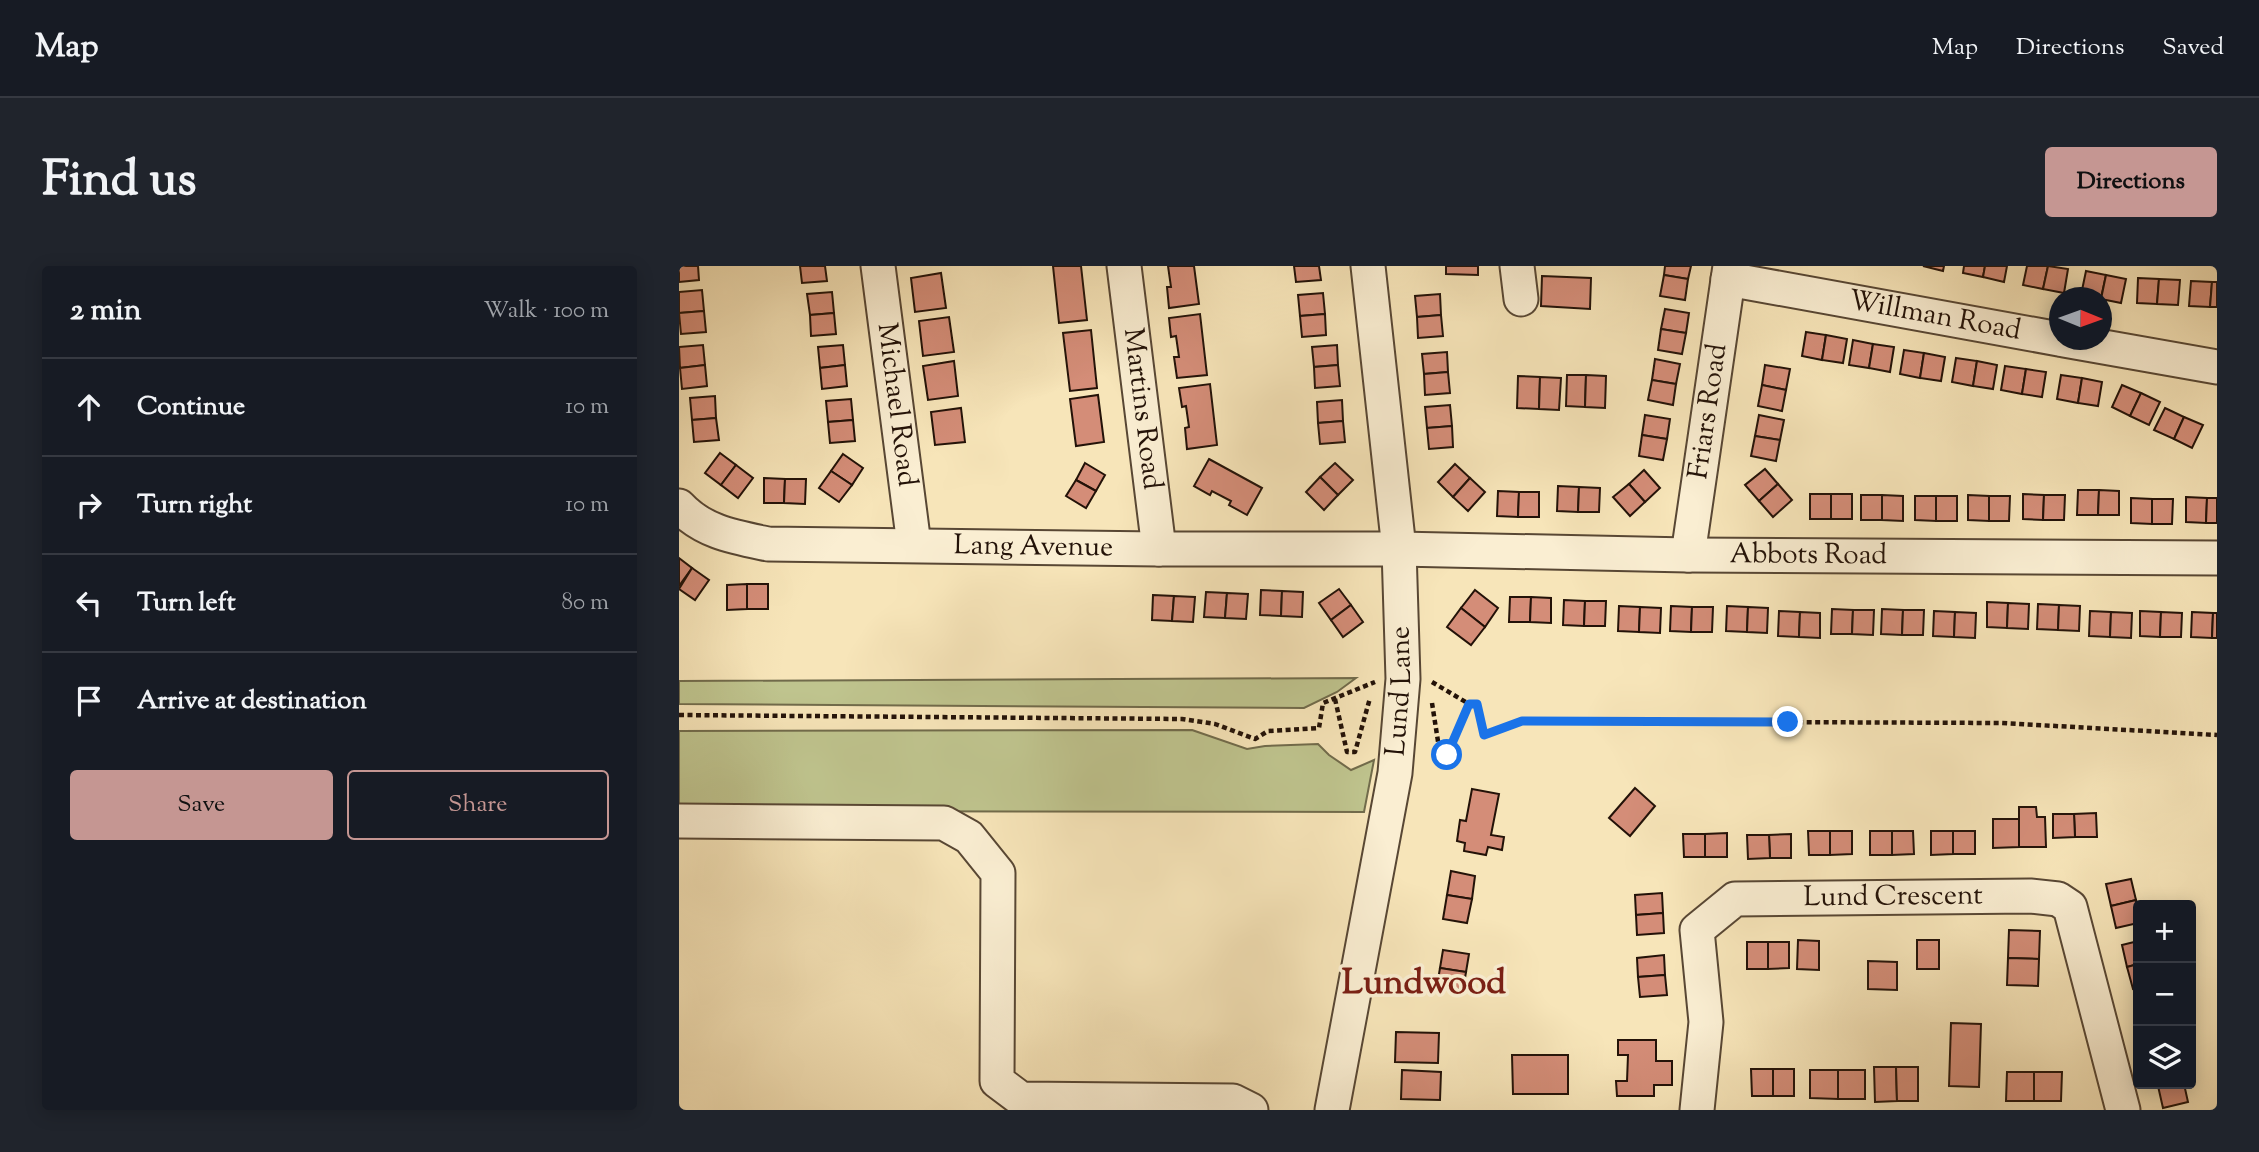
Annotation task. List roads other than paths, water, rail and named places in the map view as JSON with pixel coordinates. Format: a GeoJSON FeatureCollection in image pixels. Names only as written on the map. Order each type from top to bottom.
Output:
{"type":"FeatureCollection","features":[{"type":"Feature","properties":{"kind":"street","name":"Michael Road"},"geometry":{"type":"LineString","coordinates":[[878,266],[914,545]]}},
{"type":"Feature","properties":{"kind":"street","name":"Martins Road"},"geometry":{"type":"LineString","coordinates":[[1124,266],[1159,550]]}},
{"type":"Feature","properties":{"kind":"street","name":"Lund Lane"},"geometry":{"type":"LineString","coordinates":[[1332,1110],[1395,773],[1403,679],[1399,549],[1368,266]]}},
{"type":"Feature","properties":{"kind":"street"},"geometry":{"type":"LineString","coordinates":[[1517,266],[1521,299]]}},
{"type":"Feature","properties":{"kind":"street","name":"Willman Road"},"geometry":{"type":"LineString","coordinates":[[1729,273],[2049,336]]}},
{"type":"Feature","properties":{"kind":"street","name":"Friars Road"},"geometry":{"type":"LineString","coordinates":[[1689,555],[1729,273]]}},
{"type":"Feature","properties":{"kind":"street","name":"Willman Road"},"geometry":{"type":"LineString","coordinates":[[2112,348],[2217,367]]}},
{"type":"Feature","properties":{"kind":"street","name":"Lang Avenue"},"geometry":{"type":"LineString","coordinates":[[679,506],[691,519],[720,534],[768,544],[1159,550],[1399,549]]}},
{"type":"Feature","properties":{"kind":"street","name":"Abbots Road"},"geometry":{"type":"LineString","coordinates":[[1399,549],[1689,555],[2217,558]]}},
{"type":"Feature","properties":{"kind":"street"},"geometry":{"type":"LineString","coordinates":[[679,821],[944,822],[969,837],[998,873],[997,1096],[1021,1099],[1233,1101],[1251,1110]]}},
{"type":"Feature","properties":{"kind":"street","name":"Lund Crescent"},"geometry":{"type":"LineString","coordinates":[[1697,1110],[1706,1022],[1697,930],[1735,899],[2030,896],[2058,899],[2070,907],[2123,1110]]}},
{"type":"Feature","properties":{"kind":"district","name":"Lundwood"},"geometry":{"type":"Point","coordinates":[1424,984]}}]}
